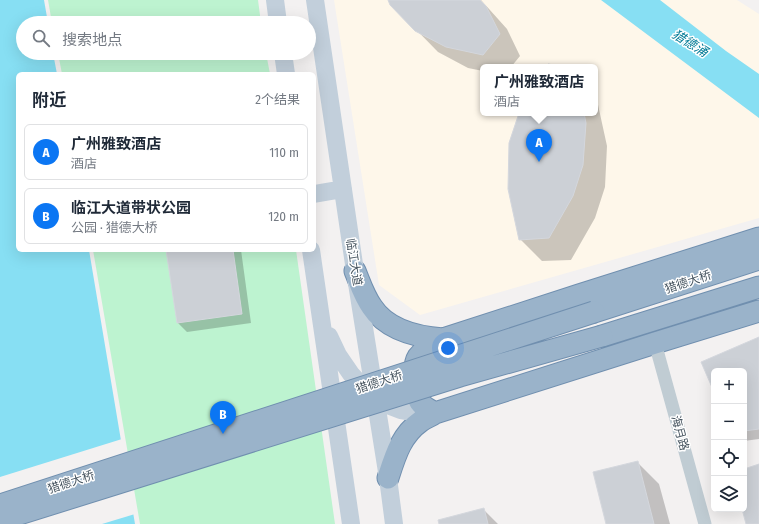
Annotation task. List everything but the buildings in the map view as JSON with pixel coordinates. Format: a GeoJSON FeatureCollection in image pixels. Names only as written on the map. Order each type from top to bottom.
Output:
{"type":"FeatureCollection","features":[{"type":"Feature","properties":{"kind":"highway"},"geometry":{"type":"LineString","coordinates":[[435,413],[425,408],[420,402],[416,389],[415,364],[418,358],[428,348],[443,339],[586,292],[759,238]]}},
{"type":"Feature","properties":{"kind":"highway","name":"猎德大桥"},"geometry":{"type":"LineString","coordinates":[[0,505],[759,259]]}},
{"type":"Feature","properties":{"kind":"highway"},"geometry":{"type":"LineString","coordinates":[[355,271],[365,296],[372,308],[382,320],[409,333],[427,338],[443,339]]}},
{"type":"Feature","properties":{"kind":"highway","name":"猎德大桥"},"geometry":{"type":"LineString","coordinates":[[0,520],[460,376],[602,336],[759,287]]}},
{"type":"Feature","properties":{"kind":"highway"},"geometry":{"type":"LineString","coordinates":[[388,478],[397,450],[403,440],[421,421],[435,413],[759,311]]}},
{"type":"Feature","properties":{"kind":"main road"},"geometry":{"type":"LineString","coordinates":[[275,0],[277,16]]}},
{"type":"Feature","properties":{"kind":"main road","name":"临江大道"},"geometry":{"type":"LineString","coordinates":[[316,0],[355,271],[394,524]]}},
{"type":"Feature","properties":{"kind":"main road"},"geometry":{"type":"LineString","coordinates":[[283,60],[286,72]]}},
{"type":"Feature","properties":{"kind":"main road"},"geometry":{"type":"LineString","coordinates":[[316,194],[343,189]]}},
{"type":"Feature","properties":{"kind":"main road"},"geometry":{"type":"LineString","coordinates":[[311,252],[323,323],[351,524]]}},
{"type":"Feature","properties":{"kind":"main road"},"geometry":{"type":"LineString","coordinates":[[323,323],[338,355],[351,374],[375,400],[401,410],[418,413],[435,413]]}},
{"type":"Feature","properties":{"kind":"street","name":"海月路"},"geometry":{"type":"LineString","coordinates":[[655,343],[705,524]]}},
{"type":"Feature","properties":{"kind":"shaded area"},"geometry":{"type":"Polygon","coordinates":[[[334,0],[737,0],[759,14],[759,218],[420,315],[379,285],[334,0]]]}},
{"type":"Feature","properties":{"kind":"green space"},"geometry":{"type":"Polygon","coordinates":[[[48,0],[258,0],[260,16],[51,16],[48,0]]]}},
{"type":"Feature","properties":{"kind":"green space"},"geometry":{"type":"Polygon","coordinates":[[[59,60],[267,60],[270,72],[62,72],[59,60]]]}},
{"type":"Feature","properties":{"kind":"green space"},"geometry":{"type":"Polygon","coordinates":[[[93,252],[296,252],[335,524],[140,524],[93,252]]]}},
{"type":"Feature","properties":{"kind":"water"},"geometry":{"type":"Polygon","coordinates":[[[0,0],[44,0],[47,16],[16,16],[16,60],[54,60],[57,72],[16,72],[16,252],[89,252],[135,524],[0,524],[0,0]]]}},
{"type":"Feature","properties":{"kind":"water","name":"猎德涌"},"geometry":{"type":"Polygon","coordinates":[[[601,0],[660,0],[726,51],[759,74],[759,118],[601,0]]]}},
{"type":"Feature","properties":{"kind":"pier"},"geometry":{"type":"Polygon","coordinates":[[[122,439],[135,514],[102,524],[0,524],[0,477],[122,439]]]}},
{"type":"Feature","properties":{"kind":"place","name":"广州雅致酒店"},"geometry":{"type":"Point","coordinates":[539,162]}},
{"type":"Feature","properties":{"kind":"place","name":"临江大道带状公园"},"geometry":{"type":"Point","coordinates":[223,434]}}]}
